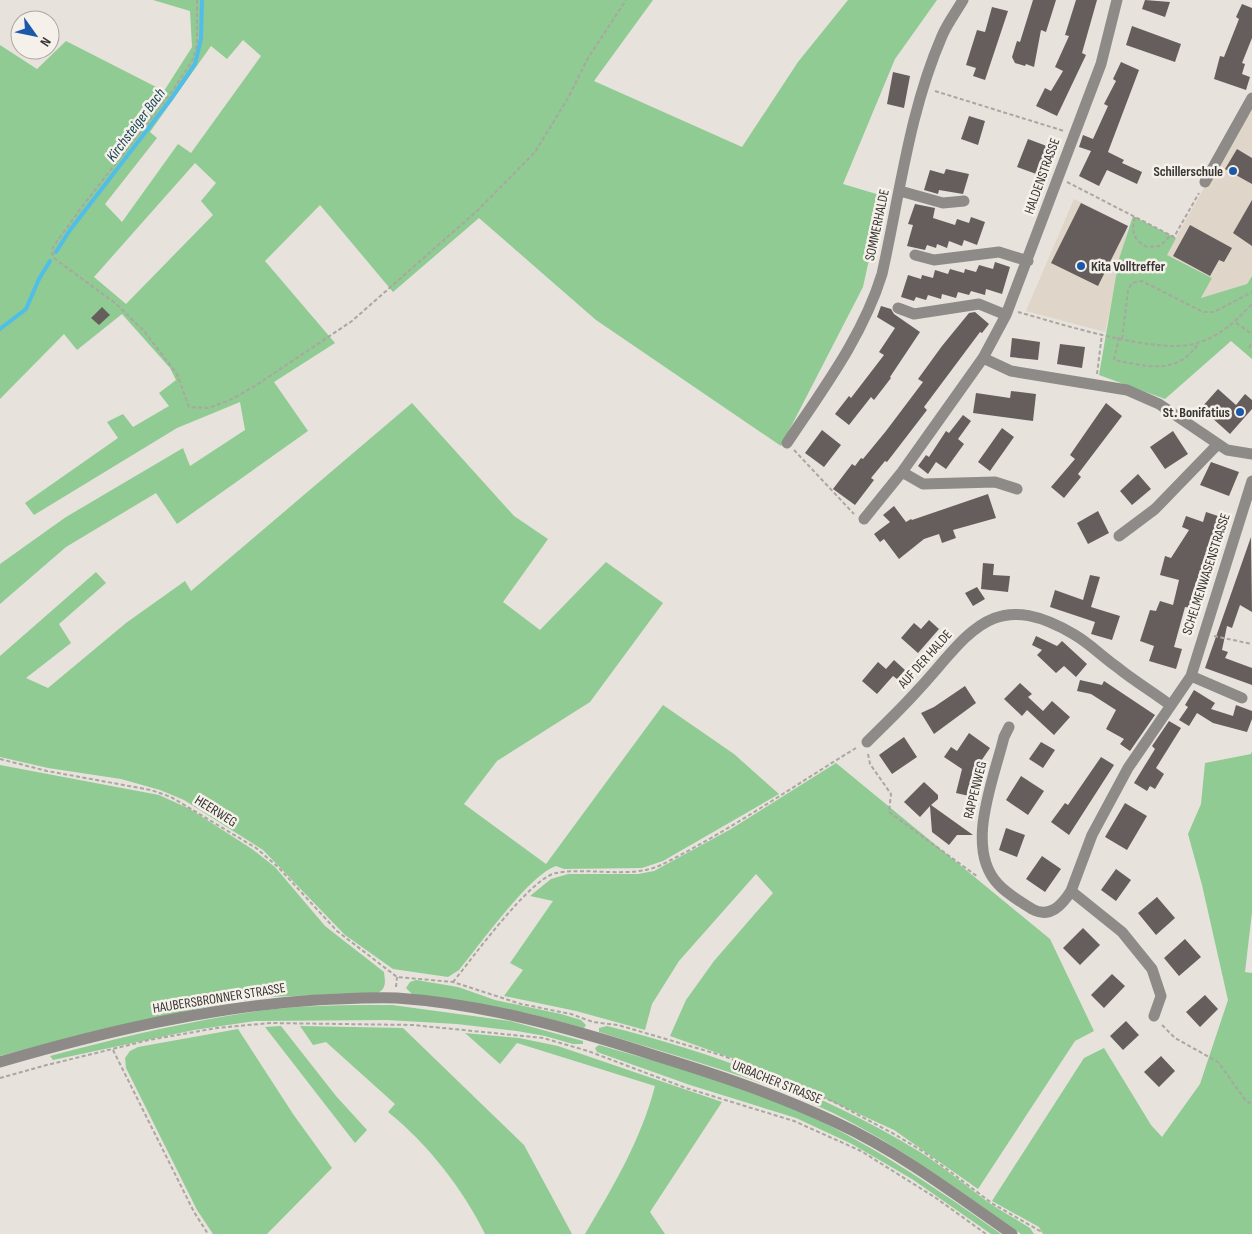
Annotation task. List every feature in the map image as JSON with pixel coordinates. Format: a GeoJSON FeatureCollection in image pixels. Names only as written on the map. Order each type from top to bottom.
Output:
{"type":"FeatureCollection","features":[{"type":"Feature","properties":{"kind":"street","name":"SOMMERHALDE"},"geometry":{"type":"LineString","coordinates":[[787,443],[835,371],[874,299],[882,274],[915,114],[926,76],[943,34],[963,0]]}},
{"type":"Feature","properties":{"kind":"street","name":"HALDENSTRASSE"},"geometry":{"type":"LineString","coordinates":[[864,519],[902,472],[983,358],[1007,312],[1028,261],[1057,177],[1101,64],[1117,0]]}},
{"type":"Feature","properties":{"kind":"street"},"geometry":{"type":"LineString","coordinates":[[1205,182],[1252,98]]}},
{"type":"Feature","properties":{"kind":"street"},"geometry":{"type":"LineString","coordinates":[[900,191],[943,203],[964,201]]}},
{"type":"Feature","properties":{"kind":"street"},"geometry":{"type":"LineString","coordinates":[[915,255],[934,260],[999,252],[1028,261]]}},
{"type":"Feature","properties":{"kind":"street"},"geometry":{"type":"LineString","coordinates":[[898,308],[914,314],[979,304],[1007,312]]}},
{"type":"Feature","properties":{"kind":"street"},"geometry":{"type":"LineString","coordinates":[[983,358],[1011,370],[1127,390],[1159,404],[1227,450],[1252,454]]}},
{"type":"Feature","properties":{"kind":"street"},"geometry":{"type":"LineString","coordinates":[[1120,536],[1154,509],[1218,444]]}},
{"type":"Feature","properties":{"kind":"street"},"geometry":{"type":"LineString","coordinates":[[902,472],[923,484],[995,482],[1017,489]]}},
{"type":"Feature","properties":{"kind":"street","name":"SCHELMENWASENSTRASSE"},"geometry":{"type":"LineString","coordinates":[[1071,891],[1092,836],[1128,768],[1190,676],[1252,481]]}},
{"type":"Feature","properties":{"kind":"street","name":"AUF DER HALDE"},"geometry":{"type":"LineString","coordinates":[[867,742],[918,690],[954,647],[970,632],[987,620],[1015,615],[1036,618],[1074,635],[1170,704]]}},
{"type":"Feature","properties":{"kind":"street"},"geometry":{"type":"LineString","coordinates":[[1190,676],[1242,698]]}},
{"type":"Feature","properties":{"kind":"street","name":"RAPPENWEG"},"geometry":{"type":"LineString","coordinates":[[1009,728],[1004,737],[981,828],[984,859],[997,884],[1039,913],[1052,912],[1064,902],[1071,891]]}},
{"type":"Feature","properties":{"kind":"street"},"geometry":{"type":"LineString","coordinates":[[1071,891],[1122,932],[1152,969],[1161,996],[1154,1016]]}},
{"type":"Feature","properties":{"kind":"street","name":"HAUBERSBRONNER STRASSE"},"geometry":{"type":"LineString","coordinates":[[0,1062],[151,1024],[265,1004],[348,998],[396,998],[505,1014]]}},
{"type":"Feature","properties":{"kind":"street","name":"URBACHER STRASSE"},"geometry":{"type":"LineString","coordinates":[[505,1014],[592,1035],[710,1072],[836,1122],[903,1160],[1012,1234]]}},
{"type":"Feature","properties":{"kind":"path"},"geometry":{"type":"LineString","coordinates":[[196,0],[197,45],[192,61],[171,93],[84,204],[53,247],[52,253],[55,260],[115,303],[144,332],[177,374],[189,407],[196,409],[230,400],[255,386],[352,321],[478,210],[535,152],[568,98],[588,58],[626,0]]}},
{"type":"Feature","properties":{"kind":"path"},"geometry":{"type":"LineString","coordinates":[[936,91],[1074,134]]}},
{"type":"Feature","properties":{"kind":"path"},"geometry":{"type":"LineString","coordinates":[[1057,177],[1174,237],[1205,182]]}},
{"type":"Feature","properties":{"kind":"path"},"geometry":{"type":"LineString","coordinates":[[1135,216],[1132,227],[1133,233],[1136,239],[1147,247],[1160,246],[1170,235]]}},
{"type":"Feature","properties":{"kind":"path"},"geometry":{"type":"LineString","coordinates":[[1122,339],[1128,290],[1132,283],[1142,281],[1203,312],[1214,312],[1252,292]]}},
{"type":"Feature","properties":{"kind":"path"},"geometry":{"type":"LineString","coordinates":[[1007,312],[1122,339],[1148,344],[1178,345],[1199,342],[1235,322],[1252,304]]}},
{"type":"Feature","properties":{"kind":"path"},"geometry":{"type":"LineString","coordinates":[[1235,322],[1252,334]]}},
{"type":"Feature","properties":{"kind":"path"},"geometry":{"type":"LineString","coordinates":[[1096,384],[1102,334]]}},
{"type":"Feature","properties":{"kind":"path"},"geometry":{"type":"LineString","coordinates":[[1119,337],[1114,360],[1157,368],[1174,364],[1193,351],[1199,342]]}},
{"type":"Feature","properties":{"kind":"path"},"geometry":{"type":"LineString","coordinates":[[1250,348],[1252,343]]}},
{"type":"Feature","properties":{"kind":"path"},"geometry":{"type":"LineString","coordinates":[[787,443],[852,513]]}},
{"type":"Feature","properties":{"kind":"path"},"geometry":{"type":"LineString","coordinates":[[1202,634],[1252,644]]}},
{"type":"Feature","properties":{"kind":"path"},"geometry":{"type":"LineString","coordinates":[[453,982],[528,891],[554,873],[643,870],[659,866],[730,827],[867,742]]}},
{"type":"Feature","properties":{"kind":"path","name":"HEERWEG"},"geometry":{"type":"LineString","coordinates":[[0,759],[47,771],[151,790],[188,806],[256,848],[278,867],[337,931],[397,977],[453,982],[521,1004],[571,1014],[593,1022],[618,1025],[724,1056]]}},
{"type":"Feature","properties":{"kind":"path"},"geometry":{"type":"LineString","coordinates":[[870,764],[891,794],[889,812],[980,878],[997,884]]}},
{"type":"Feature","properties":{"kind":"path"},"geometry":{"type":"LineString","coordinates":[[1154,1016],[1176,1038],[1218,1062],[1246,1101],[1252,1104]]}},
{"type":"Feature","properties":{"kind":"path"},"geometry":{"type":"LineString","coordinates":[[0,1078],[149,1040],[207,1030],[270,1024],[413,1024],[543,1038],[588,1051],[686,1088],[794,1121],[861,1152],[936,1198],[986,1234]]}},
{"type":"Feature","properties":{"kind":"path"},"geometry":{"type":"LineString","coordinates":[[113,1050],[194,1212],[208,1234]]}},
{"type":"Feature","properties":{"kind":"shaded area","name":"Schillerschule"},"geometry":{"type":"Polygon","coordinates":[[[1252,104],[1252,276],[1247,284],[1201,299],[1212,278],[1166,255],[1252,104]]]}},
{"type":"Feature","properties":{"kind":"shaded area","name":"Kita Volltreffer"},"geometry":{"type":"Polygon","coordinates":[[[1074,199],[1128,226],[1105,332],[1026,311],[1074,199]]]}},
{"type":"Feature","properties":{"kind":"green space"},"geometry":{"type":"Polygon","coordinates":[[[153,0],[653,0],[594,81],[742,147],[798,62],[848,0],[937,0],[895,59],[843,184],[883,196],[863,287],[781,446],[596,320],[479,218],[393,292],[320,205],[265,261],[335,343],[274,382],[308,431],[177,524],[156,493],[66,547],[0,604],[0,564],[66,517],[183,448],[190,466],[245,430],[240,402],[177,428],[34,515],[25,503],[118,438],[107,422],[123,414],[133,427],[169,406],[159,393],[176,380],[170,368],[122,314],[77,350],[64,334],[0,399],[0,45],[10,51],[10,60],[23,60],[37,69],[46,60],[60,60],[60,47],[66,41],[164,91],[192,47],[190,11],[153,0]],[[243,40],[227,59],[211,46],[150,132],[157,138],[105,204],[122,222],[178,144],[191,153],[261,56],[243,40]],[[195,163],[94,277],[126,304],[213,215],[201,201],[216,183],[195,163]]]}},
{"type":"Feature","properties":{"kind":"green space"},"geometry":{"type":"Polygon","coordinates":[[[1133,216],[1176,238],[1167,255],[1212,278],[1201,298],[1247,284],[1252,276],[1252,359],[1231,341],[1165,399],[1099,375],[1119,259],[1133,216]]]}},
{"type":"Feature","properties":{"kind":"green space"},"geometry":{"type":"Polygon","coordinates":[[[412,403],[514,516],[548,539],[503,602],[540,630],[606,562],[663,603],[590,702],[497,761],[464,804],[546,864],[663,705],[734,754],[779,794],[663,861],[642,868],[564,869],[556,866],[545,872],[519,897],[459,970],[448,977],[393,969],[345,935],[263,850],[184,800],[160,790],[121,779],[48,768],[0,757],[0,656],[96,572],[106,583],[59,624],[71,643],[26,678],[48,688],[126,623],[185,581],[191,591],[412,403]]]}},
{"type":"Feature","properties":{"kind":"green space"},"geometry":{"type":"Polygon","coordinates":[[[1252,751],[1252,912],[1245,972],[1252,973],[1252,1234],[1043,1234],[1039,1227],[992,1201],[1084,1058],[1104,1048],[1151,1125],[1162,1137],[1200,1084],[1228,1000],[1202,885],[1188,834],[1201,804],[1205,763],[1251,754],[1252,751]]]}},
{"type":"Feature","properties":{"kind":"green space"},"geometry":{"type":"Polygon","coordinates":[[[836,763],[1050,939],[1094,1031],[1075,1041],[978,1189],[894,1130],[754,1066],[670,1036],[686,1000],[714,961],[773,893],[756,874],[679,961],[652,1004],[645,1030],[576,1011],[504,996],[523,970],[510,963],[553,901],[530,896],[551,879],[568,874],[638,874],[654,871],[731,829],[836,763]]]}},
{"type":"Feature","properties":{"kind":"green space"},"geometry":{"type":"Polygon","coordinates":[[[0,765],[159,795],[190,809],[252,849],[275,867],[325,926],[384,972],[385,984],[383,989],[378,993],[265,997],[202,1008],[92,1032],[0,1056],[0,765]]]}},
{"type":"Feature","properties":{"kind":"green space"},"geometry":{"type":"Polygon","coordinates":[[[416,980],[458,987],[495,1000],[561,1014],[581,1020],[586,1025],[584,1028],[527,1013],[412,994],[406,988],[410,982],[416,980]]]}},
{"type":"Feature","properties":{"kind":"green space"},"geometry":{"type":"Polygon","coordinates":[[[392,1005],[510,1021],[583,1041],[583,1044],[573,1044],[517,1031],[457,1024],[387,1020],[255,1021],[194,1030],[53,1060],[50,1056],[153,1030],[259,1011],[308,1006],[392,1005]]]}},
{"type":"Feature","properties":{"kind":"green space"},"geometry":{"type":"Polygon","coordinates":[[[281,1026],[336,1096],[367,1130],[355,1143],[265,1027],[281,1026]]]}},
{"type":"Feature","properties":{"kind":"green space"},"geometry":{"type":"Polygon","coordinates":[[[300,1026],[403,1028],[524,1145],[572,1234],[485,1234],[466,1200],[443,1168],[417,1138],[388,1112],[395,1104],[326,1042],[313,1045],[300,1026]]]}},
{"type":"Feature","properties":{"kind":"green space"},"geometry":{"type":"Polygon","coordinates":[[[607,1026],[729,1062],[808,1094],[846,1112],[920,1152],[988,1202],[1030,1228],[1034,1234],[1021,1234],[906,1154],[833,1113],[747,1078],[599,1032],[599,1028],[607,1026]]]}},
{"type":"Feature","properties":{"kind":"green space"},"geometry":{"type":"Polygon","coordinates":[[[238,1029],[293,1114],[332,1168],[267,1234],[213,1234],[197,1210],[126,1068],[125,1058],[130,1051],[138,1047],[238,1029]]]}},
{"type":"Feature","properties":{"kind":"green space"},"geometry":{"type":"Polygon","coordinates":[[[465,1033],[519,1038],[558,1046],[722,1102],[650,1212],[665,1234],[585,1234],[616,1181],[634,1144],[655,1086],[517,1043],[500,1064],[465,1033]]]}},
{"type":"Feature","properties":{"kind":"green space"},"geometry":{"type":"Polygon","coordinates":[[[599,1045],[696,1073],[743,1089],[818,1120],[898,1165],[1001,1234],[991,1234],[912,1179],[852,1144],[796,1118],[690,1085],[597,1052],[595,1048],[599,1045]]]}},
{"type":"Feature","properties":{"kind":"building"},"geometry":{"type":"Polygon","coordinates":[[[1033,0],[1056,0],[1046,32],[1041,30],[1034,67],[1015,63],[1012,57],[1017,41],[1020,42],[1033,0]]]}},
{"type":"Feature","properties":{"kind":"building"},"geometry":{"type":"Polygon","coordinates":[[[1076,0],[1097,0],[1082,53],[1086,55],[1057,116],[1036,106],[1045,88],[1051,91],[1063,71],[1055,67],[1069,36],[1065,35],[1076,0]]]}},
{"type":"Feature","properties":{"kind":"building"},"geometry":{"type":"Polygon","coordinates":[[[1145,0],[1170,2],[1165,17],[1142,9],[1145,0]]]}},
{"type":"Feature","properties":{"kind":"building"},"geometry":{"type":"Polygon","coordinates":[[[1242,4],[1252,8],[1252,38],[1242,63],[1245,64],[1242,74],[1250,77],[1246,90],[1214,79],[1220,56],[1224,57],[1239,19],[1236,17],[1242,4]]]}},
{"type":"Feature","properties":{"kind":"building"},"geometry":{"type":"Polygon","coordinates":[[[992,7],[1008,11],[985,80],[973,76],[976,68],[966,65],[977,30],[985,32],[992,7]]]}},
{"type":"Feature","properties":{"kind":"building"},"geometry":{"type":"Polygon","coordinates":[[[1132,26],[1181,44],[1175,62],[1126,45],[1132,26]]]}},
{"type":"Feature","properties":{"kind":"building"},"geometry":{"type":"Polygon","coordinates":[[[1121,62],[1139,70],[1108,152],[1124,160],[1122,163],[1142,172],[1137,184],[1107,170],[1099,186],[1079,176],[1091,151],[1079,147],[1083,135],[1093,139],[1108,106],[1104,104],[1116,81],[1113,79],[1121,62]]]}},
{"type":"Feature","properties":{"kind":"building"},"geometry":{"type":"Polygon","coordinates":[[[893,72],[910,76],[904,108],[887,104],[893,72]]]}},
{"type":"Feature","properties":{"kind":"building"},"geometry":{"type":"Polygon","coordinates":[[[969,116],[985,121],[978,145],[961,139],[969,116]]]}},
{"type":"Feature","properties":{"kind":"building"},"geometry":{"type":"Polygon","coordinates":[[[1028,139],[1052,148],[1039,175],[1017,167],[1028,139]]]}},
{"type":"Feature","properties":{"kind":"building"},"geometry":{"type":"Polygon","coordinates":[[[1237,149],[1252,158],[1252,184],[1225,169],[1237,149]]]}},
{"type":"Feature","properties":{"kind":"building"},"geometry":{"type":"Polygon","coordinates":[[[946,169],[969,174],[963,194],[939,190],[938,194],[924,190],[930,170],[944,174],[946,169]]]}},
{"type":"Feature","properties":{"kind":"building"},"geometry":{"type":"Polygon","coordinates":[[[1252,200],[1252,246],[1233,233],[1252,200]]]}},
{"type":"Feature","properties":{"kind":"building"},"geometry":{"type":"Polygon","coordinates":[[[1081,203],[1128,226],[1098,286],[1051,263],[1081,203]]]}},
{"type":"Feature","properties":{"kind":"building"},"geometry":{"type":"Polygon","coordinates":[[[915,204],[935,208],[933,218],[955,225],[957,219],[969,223],[971,217],[985,222],[977,245],[964,240],[962,246],[949,241],[947,248],[937,244],[936,248],[927,245],[925,250],[907,246],[913,225],[908,224],[915,204]]]}},
{"type":"Feature","properties":{"kind":"building"},"geometry":{"type":"Polygon","coordinates":[[[1190,225],[1232,248],[1224,262],[1219,260],[1210,276],[1173,256],[1190,225]]]}},
{"type":"Feature","properties":{"kind":"building"},"geometry":{"type":"Polygon","coordinates":[[[995,262],[1010,267],[1002,294],[986,289],[985,295],[971,291],[969,295],[958,292],[956,298],[942,294],[941,299],[928,295],[926,300],[916,297],[914,301],[901,297],[908,275],[921,279],[922,275],[933,278],[935,270],[948,274],[950,269],[964,273],[965,269],[976,272],[979,265],[993,269],[995,262]]]}},
{"type":"Feature","properties":{"kind":"building"},"geometry":{"type":"Polygon","coordinates":[[[881,306],[891,309],[894,314],[920,332],[891,378],[874,400],[871,397],[849,425],[835,414],[849,396],[851,398],[884,355],[879,352],[895,328],[877,317],[881,306]]]}},
{"type":"Feature","properties":{"kind":"building"},"geometry":{"type":"Polygon","coordinates":[[[102,307],[110,315],[99,325],[91,318],[102,307]]]}},
{"type":"Feature","properties":{"kind":"building"},"geometry":{"type":"Polygon","coordinates":[[[975,312],[989,324],[982,333],[980,332],[924,407],[927,410],[887,462],[885,461],[871,478],[874,480],[855,505],[833,489],[852,464],[855,466],[861,458],[863,459],[886,431],[923,382],[918,379],[942,346],[969,313],[975,312]]]}},
{"type":"Feature","properties":{"kind":"building"},"geometry":{"type":"Polygon","coordinates":[[[1012,338],[1040,342],[1038,360],[1010,357],[1012,338]]]}},
{"type":"Feature","properties":{"kind":"building"},"geometry":{"type":"Polygon","coordinates":[[[1060,344],[1085,347],[1082,368],[1057,364],[1060,344]]]}},
{"type":"Feature","properties":{"kind":"building","name":"St. Bonifatius"},"geometry":{"type":"Polygon","coordinates":[[[1218,389],[1236,405],[1245,394],[1252,400],[1252,409],[1230,434],[1201,408],[1218,389]]]}},
{"type":"Feature","properties":{"kind":"building"},"geometry":{"type":"Polygon","coordinates":[[[1011,391],[1036,394],[1033,421],[973,413],[976,393],[1010,398],[1011,391]]]}},
{"type":"Feature","properties":{"kind":"building"},"geometry":{"type":"Polygon","coordinates":[[[1106,403],[1122,416],[1078,474],[1081,477],[1064,498],[1051,487],[1075,459],[1070,455],[1106,403]]]}},
{"type":"Feature","properties":{"kind":"building"},"geometry":{"type":"Polygon","coordinates":[[[963,415],[971,421],[958,439],[964,444],[946,469],[936,462],[928,474],[918,466],[926,455],[929,457],[946,431],[949,433],[963,415]]]}},
{"type":"Feature","properties":{"kind":"building"},"geometry":{"type":"Polygon","coordinates":[[[1002,428],[1014,437],[990,471],[978,462],[1002,428]]]}},
{"type":"Feature","properties":{"kind":"building"},"geometry":{"type":"Polygon","coordinates":[[[822,430],[841,445],[824,467],[805,453],[822,430]]]}},
{"type":"Feature","properties":{"kind":"building"},"geometry":{"type":"Polygon","coordinates":[[[1173,431],[1188,454],[1165,469],[1150,447],[1173,431]]]}},
{"type":"Feature","properties":{"kind":"building"},"geometry":{"type":"Polygon","coordinates":[[[1211,462],[1239,472],[1229,496],[1200,485],[1211,462]]]}},
{"type":"Feature","properties":{"kind":"building"},"geometry":{"type":"Polygon","coordinates":[[[1138,474],[1151,489],[1132,505],[1120,491],[1138,474]]]}},
{"type":"Feature","properties":{"kind":"building"},"geometry":{"type":"Polygon","coordinates":[[[988,494],[996,518],[953,530],[956,538],[942,543],[939,534],[924,539],[899,559],[884,539],[880,542],[874,534],[890,522],[883,515],[894,506],[906,522],[988,494]]]}},
{"type":"Feature","properties":{"kind":"building"},"geometry":{"type":"Polygon","coordinates":[[[1098,511],[1109,533],[1088,544],[1077,523],[1098,511]]]}},
{"type":"Feature","properties":{"kind":"building"},"geometry":{"type":"Polygon","coordinates":[[[1206,512],[1224,518],[1214,546],[1216,547],[1204,568],[1208,569],[1202,586],[1197,584],[1191,608],[1185,607],[1174,647],[1182,649],[1176,669],[1149,661],[1154,646],[1140,641],[1150,610],[1156,611],[1160,601],[1173,605],[1179,580],[1160,575],[1165,556],[1171,558],[1189,530],[1182,527],[1186,516],[1203,522],[1206,512]]]}},
{"type":"Feature","properties":{"kind":"building"},"geometry":{"type":"Polygon","coordinates":[[[1251,537],[1252,612],[1240,605],[1232,628],[1227,626],[1222,650],[1228,652],[1225,658],[1252,668],[1252,685],[1205,668],[1251,537]]]}},
{"type":"Feature","properties":{"kind":"building"},"geometry":{"type":"Polygon","coordinates":[[[983,563],[994,564],[993,575],[1010,576],[1008,592],[981,589],[983,563]]]}},
{"type":"Feature","properties":{"kind":"building"},"geometry":{"type":"Polygon","coordinates":[[[1090,575],[1100,577],[1091,607],[1120,616],[1112,640],[1091,634],[1095,622],[1050,607],[1055,590],[1083,600],[1090,575]]]}},
{"type":"Feature","properties":{"kind":"building"},"geometry":{"type":"Polygon","coordinates":[[[977,587],[985,599],[973,606],[965,593],[977,587]]]}},
{"type":"Feature","properties":{"kind":"building"},"geometry":{"type":"Polygon","coordinates":[[[929,620],[939,629],[918,653],[901,638],[914,623],[921,629],[929,620]]]}},
{"type":"Feature","properties":{"kind":"building"},"geometry":{"type":"Polygon","coordinates":[[[1036,636],[1057,646],[1062,641],[1087,664],[1076,677],[1064,666],[1056,673],[1037,655],[1042,650],[1032,645],[1036,636]]]}},
{"type":"Feature","properties":{"kind":"building"},"geometry":{"type":"Polygon","coordinates":[[[894,660],[905,670],[897,679],[893,676],[877,694],[862,681],[878,662],[886,669],[894,660]]]}},
{"type":"Feature","properties":{"kind":"building"},"geometry":{"type":"Polygon","coordinates":[[[1080,680],[1102,685],[1104,681],[1155,715],[1130,751],[1120,744],[1124,739],[1106,729],[1116,710],[1091,694],[1077,691],[1080,680]]]}},
{"type":"Feature","properties":{"kind":"building"},"geometry":{"type":"Polygon","coordinates":[[[1020,683],[1032,694],[1028,697],[1043,711],[1052,701],[1070,717],[1054,735],[1027,710],[1022,716],[1004,699],[1020,683]]]}},
{"type":"Feature","properties":{"kind":"building"},"geometry":{"type":"Polygon","coordinates":[[[965,686],[976,703],[934,734],[921,713],[934,707],[965,686]]]}},
{"type":"Feature","properties":{"kind":"building"},"geometry":{"type":"Polygon","coordinates":[[[1194,690],[1215,703],[1211,709],[1233,716],[1236,705],[1252,711],[1252,719],[1247,732],[1213,723],[1197,713],[1189,726],[1179,720],[1188,707],[1185,705],[1194,690]]]}},
{"type":"Feature","properties":{"kind":"building"},"geometry":{"type":"Polygon","coordinates":[[[1169,721],[1181,728],[1156,768],[1164,774],[1155,789],[1150,786],[1147,791],[1134,783],[1155,749],[1152,746],[1169,721]]]}},
{"type":"Feature","properties":{"kind":"building"},"geometry":{"type":"Polygon","coordinates":[[[969,733],[990,748],[977,767],[969,796],[956,793],[962,769],[944,757],[951,747],[957,751],[969,733]]]}},
{"type":"Feature","properties":{"kind":"building"},"geometry":{"type":"Polygon","coordinates":[[[904,737],[917,757],[892,774],[879,755],[904,737]]]}},
{"type":"Feature","properties":{"kind":"building"},"geometry":{"type":"Polygon","coordinates":[[[1041,742],[1055,750],[1043,768],[1029,759],[1041,742]]]}},
{"type":"Feature","properties":{"kind":"building"},"geometry":{"type":"Polygon","coordinates":[[[1101,757],[1114,765],[1069,835],[1051,822],[1065,803],[1068,805],[1101,757]]]}},
{"type":"Feature","properties":{"kind":"building"},"geometry":{"type":"Polygon","coordinates":[[[1021,776],[1044,791],[1028,815],[1006,800],[1021,776]]]}},
{"type":"Feature","properties":{"kind":"building"},"geometry":{"type":"Polygon","coordinates":[[[924,782],[938,795],[938,799],[931,805],[973,835],[957,835],[949,845],[932,832],[930,806],[920,817],[904,802],[924,782]]]}},
{"type":"Feature","properties":{"kind":"building"},"geometry":{"type":"Polygon","coordinates":[[[1125,803],[1147,816],[1127,850],[1105,837],[1125,803]]]}},
{"type":"Feature","properties":{"kind":"building"},"geometry":{"type":"Polygon","coordinates":[[[1006,828],[1025,835],[1017,857],[999,850],[1006,828]]]}},
{"type":"Feature","properties":{"kind":"building"},"geometry":{"type":"Polygon","coordinates":[[[1042,856],[1061,869],[1045,892],[1026,879],[1042,856]]]}},
{"type":"Feature","properties":{"kind":"building"},"geometry":{"type":"Polygon","coordinates":[[[1116,869],[1131,880],[1116,901],[1101,890],[1116,869]]]}},
{"type":"Feature","properties":{"kind":"building"},"geometry":{"type":"Polygon","coordinates":[[[1157,897],[1175,918],[1156,935],[1138,913],[1157,897]]]}},
{"type":"Feature","properties":{"kind":"building"},"geometry":{"type":"Polygon","coordinates":[[[1083,928],[1100,945],[1080,965],[1063,948],[1083,928]]]}},
{"type":"Feature","properties":{"kind":"building"},"geometry":{"type":"Polygon","coordinates":[[[1185,939],[1201,957],[1179,976],[1164,958],[1185,939]]]}},
{"type":"Feature","properties":{"kind":"building"},"geometry":{"type":"Polygon","coordinates":[[[1112,974],[1125,986],[1104,1008],[1091,995],[1112,974]]]}},
{"type":"Feature","properties":{"kind":"building"},"geometry":{"type":"Polygon","coordinates":[[[1205,995],[1218,1009],[1200,1027],[1186,1012],[1205,995]]]}},
{"type":"Feature","properties":{"kind":"building"},"geometry":{"type":"Polygon","coordinates":[[[1126,1021],[1139,1035],[1123,1050],[1110,1036],[1126,1021]]]}},
{"type":"Feature","properties":{"kind":"building"},"geometry":{"type":"Polygon","coordinates":[[[1161,1056],[1175,1071],[1159,1087],[1144,1072],[1161,1056]]]}},
{"type":"Feature","properties":{"kind":"waterway","name":"Kirchsteiger Bach"},"geometry":{"type":"LineString","coordinates":[[56,252],[70,230],[171,99],[195,64],[201,39],[202,0]]}},
{"type":"Feature","properties":{"kind":"waterway","name":"Kirchsteiger Bach"},"geometry":{"type":"LineString","coordinates":[[0,329],[26,309],[39,279],[50,261]]}},
{"type":"Feature","properties":{"kind":"place","name":"Schillerschule"},"geometry":{"type":"Point","coordinates":[1233,171]}},
{"type":"Feature","properties":{"kind":"place","name":"Kita Volltreffer"},"geometry":{"type":"Point","coordinates":[1081,266]}},
{"type":"Feature","properties":{"kind":"place","name":"St. Bonifatius"},"geometry":{"type":"Point","coordinates":[1240,412]}}]}
